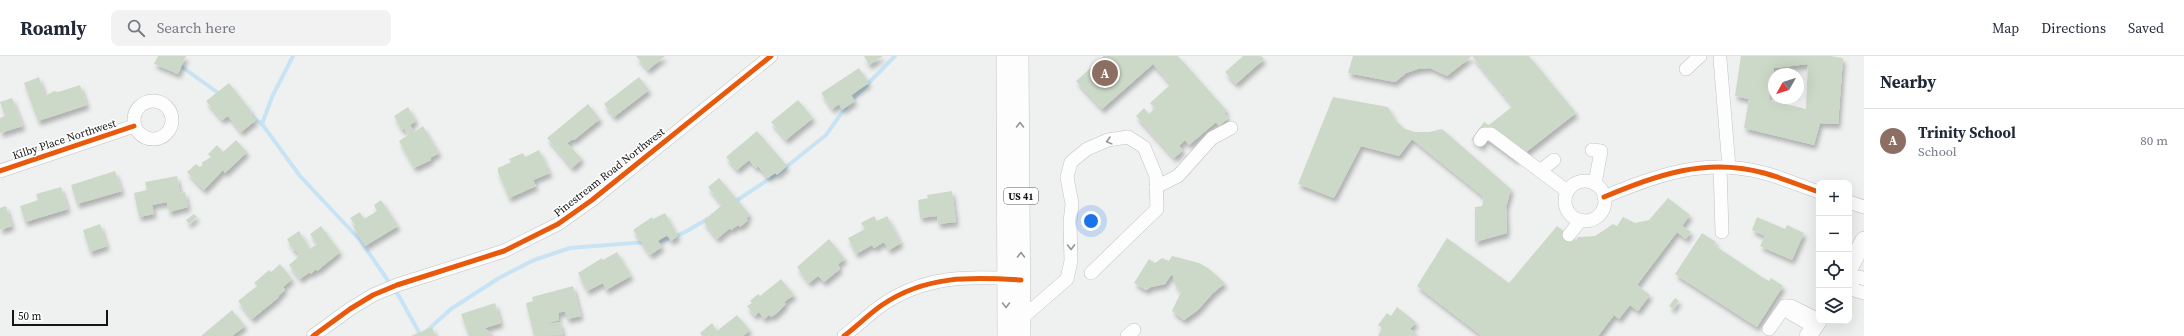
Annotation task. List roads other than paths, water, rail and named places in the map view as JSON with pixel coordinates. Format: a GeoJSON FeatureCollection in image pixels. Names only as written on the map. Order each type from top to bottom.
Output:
{"type":"FeatureCollection","features":[{"type":"Feature","properties":{"kind":"main road","name":"US 41"},"geometry":{"type":"LineString","coordinates":[[1006,56],[1013,279],[1022,318],[1022,336]]}},
{"type":"Feature","properties":{"kind":"main road","name":"US 41"},"geometry":{"type":"LineString","coordinates":[[1006,336],[1013,279],[1020,56]]}},
{"type":"Feature","properties":{"kind":"main road"},"geometry":{"type":"LineString","coordinates":[[1852,271],[1864,240]]}},
{"type":"Feature","properties":{"kind":"street","name":"Pinestream Road Northwest"},"geometry":{"type":"LineString","coordinates":[[313,336],[350,308],[373,295],[397,285],[504,251],[558,224],[592,200],[771,56]]}},
{"type":"Feature","properties":{"kind":"street"},"geometry":{"type":"LineString","coordinates":[[1686,69],[1700,56]]}},
{"type":"Feature","properties":{"kind":"street"},"geometry":{"type":"LineString","coordinates":[[1718,57],[1724,167],[1722,232]]}},
{"type":"Feature","properties":{"kind":"street","name":"Kilby Place Northwest"},"geometry":{"type":"LineString","coordinates":[[0,170],[134,126]]}},
{"type":"Feature","properties":{"kind":"street"},"geometry":{"type":"LineString","coordinates":[[1156,187],[1178,176],[1212,138],[1231,128]]}},
{"type":"Feature","properties":{"kind":"street"},"geometry":{"type":"LineString","coordinates":[[1480,140],[1484,134],[1491,134],[1567,191]]}},
{"type":"Feature","properties":{"kind":"street"},"geometry":{"type":"LineString","coordinates":[[1022,318],[1067,279],[1071,261],[1070,222],[1072,204],[1067,177],[1071,162],[1087,149],[1108,140],[1128,137],[1144,147],[1156,176],[1156,209],[1130,236],[1104,258],[1091,272]]}},
{"type":"Feature","properties":{"kind":"street"},"geometry":{"type":"LineString","coordinates":[[1592,150],[1601,151],[1595,184]]}},
{"type":"Feature","properties":{"kind":"street"},"geometry":{"type":"LineString","coordinates":[[1540,171],[1554,160]]}},
{"type":"Feature","properties":{"kind":"street"},"geometry":{"type":"LineString","coordinates":[[1604,197],[1671,172],[1697,168],[1724,167],[1764,173],[1816,191]]}},
{"type":"Feature","properties":{"kind":"street"},"geometry":{"type":"LineString","coordinates":[[1583,181],[1595,184],[1604,197],[1604,203],[1599,215],[1594,219],[1581,220],[1575,218],[1567,209],[1565,203],[1567,191],[1577,182],[1583,181]]}},
{"type":"Feature","properties":{"kind":"street"},"geometry":{"type":"LineString","coordinates":[[1852,203],[1864,207]]}},
{"type":"Feature","properties":{"kind":"street"},"geometry":{"type":"LineString","coordinates":[[1569,235],[1581,220]]}},
{"type":"Feature","properties":{"kind":"street"},"geometry":{"type":"LineString","coordinates":[[1852,276],[1864,279]]}},
{"type":"Feature","properties":{"kind":"street"},"geometry":{"type":"LineString","coordinates":[[844,336],[883,305],[910,290],[942,280],[973,277],[1013,279]]}},
{"type":"Feature","properties":{"kind":"street"},"geometry":{"type":"LineString","coordinates":[[1852,283],[1854,290],[1864,293]]}},
{"type":"Feature","properties":{"kind":"street"},"geometry":{"type":"LineString","coordinates":[[1768,329],[1785,306],[1790,314],[1815,326]]}},
{"type":"Feature","properties":{"kind":"waterway"},"geometry":{"type":"LineString","coordinates":[[262,124],[272,97],[293,56]]}},
{"type":"Feature","properties":{"kind":"waterway"},"geometry":{"type":"LineString","coordinates":[[733,203],[781,171],[826,135],[848,104],[895,56]]}},
{"type":"Feature","properties":{"kind":"waterway"},"geometry":{"type":"LineString","coordinates":[[178,64],[221,95]]}},
{"type":"Feature","properties":{"kind":"waterway"},"geometry":{"type":"LineString","coordinates":[[251,116],[262,124],[300,176],[360,240],[400,298],[421,336]]}},
{"type":"Feature","properties":{"kind":"waterway"},"geometry":{"type":"LineString","coordinates":[[653,242],[675,237],[707,219]]}},
{"type":"Feature","properties":{"kind":"waterway"},"geometry":{"type":"LineString","coordinates":[[421,336],[451,309],[499,278],[534,260],[570,248],[646,242]]}},
{"type":"Feature","properties":{"kind":"place","name":"Trinity School"},"geometry":{"type":"Point","coordinates":[1105,73]}}]}
